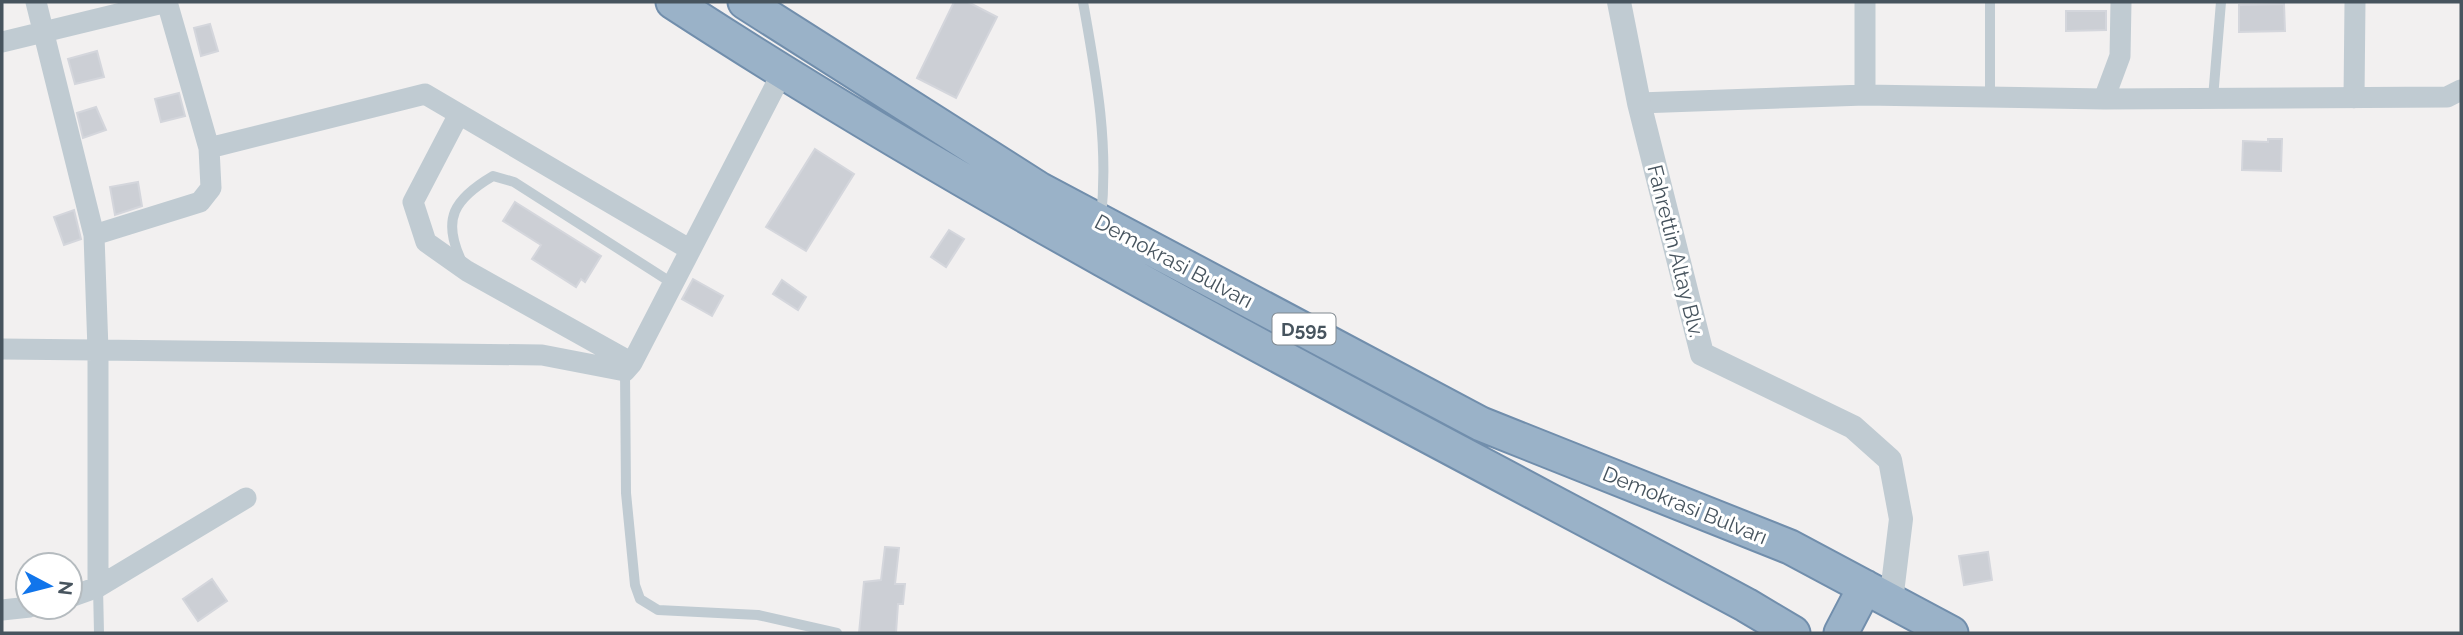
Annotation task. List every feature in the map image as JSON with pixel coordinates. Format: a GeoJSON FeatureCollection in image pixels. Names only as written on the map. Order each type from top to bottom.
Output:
{"type":"FeatureCollection","features":[{"type":"Feature","properties":{"kind":"highway","name":"Demokrasi Bulvarı"},"geometry":{"type":"LineString","coordinates":[[673,2],[782,73],[1136,279],[1746,605],[1793,633]]}},
{"type":"Feature","properties":{"kind":"highway","name":"Demokrasi Bulvarı"},"geometry":{"type":"LineString","coordinates":[[745,2],[1039,188],[1481,424],[1790,547],[1878,594]]}},
{"type":"Feature","properties":{"kind":"highway"},"geometry":{"type":"LineString","coordinates":[[1842,633],[1878,594]]}},
{"type":"Feature","properties":{"kind":"highway","name":"D595"},"geometry":{"type":"LineString","coordinates":[[1878,594],[1935,630]]}},
{"type":"Feature","properties":{"kind":"highway"},"geometry":{"type":"LineString","coordinates":[[1746,605],[1766,633]]}},
{"type":"Feature","properties":{"kind":"street"},"geometry":{"type":"LineString","coordinates":[[36,2],[94,235],[98,351],[98,587]]}},
{"type":"Feature","properties":{"kind":"street"},"geometry":{"type":"LineString","coordinates":[[2,42],[167,2],[209,148],[211,188],[200,202],[94,235]]}},
{"type":"Feature","properties":{"kind":"street","name":"Fahrettin Altay Blv."},"geometry":{"type":"LineString","coordinates":[[1619,2],[1639,103],[1702,354],[1853,427],[1890,460],[1901,519],[1878,594]]}},
{"type":"Feature","properties":{"kind":"street"},"geometry":{"type":"LineString","coordinates":[[1865,2],[1865,95]]}},
{"type":"Feature","properties":{"kind":"street"},"geometry":{"type":"LineString","coordinates":[[2104,99],[2120,56],[2121,2]]}},
{"type":"Feature","properties":{"kind":"street"},"geometry":{"type":"LineString","coordinates":[[2354,2],[2354,98]]}},
{"type":"Feature","properties":{"kind":"street"},"geometry":{"type":"LineString","coordinates":[[628,367],[782,73]]}},
{"type":"Feature","properties":{"kind":"street"},"geometry":{"type":"LineString","coordinates":[[1639,103],[1865,95],[2104,99],[2447,97],[2461,90]]}},
{"type":"Feature","properties":{"kind":"street"},"geometry":{"type":"LineString","coordinates":[[209,148],[425,94],[689,249]]}},
{"type":"Feature","properties":{"kind":"street"},"geometry":{"type":"LineString","coordinates":[[458,114],[413,202],[426,242],[467,271],[628,367]]}},
{"type":"Feature","properties":{"kind":"street"},"geometry":{"type":"LineString","coordinates":[[2,349],[542,355],[628,367]]}},
{"type":"Feature","properties":{"kind":"street"},"geometry":{"type":"LineString","coordinates":[[84,592],[98,587],[246,498]]}},
{"type":"Feature","properties":{"kind":"lane"},"geometry":{"type":"LineString","coordinates":[[1083,2],[1103,124],[1105,157],[1100,222]]}},
{"type":"Feature","properties":{"kind":"lane"},"geometry":{"type":"LineString","coordinates":[[1990,2],[1990,97]]}},
{"type":"Feature","properties":{"kind":"lane"},"geometry":{"type":"LineString","coordinates":[[2213,98],[2221,2]]}},
{"type":"Feature","properties":{"kind":"lane"},"geometry":{"type":"LineString","coordinates":[[467,271],[450,230],[452,220],[455,211],[472,188],[493,176],[514,181],[672,283]]}},
{"type":"Feature","properties":{"kind":"lane"},"geometry":{"type":"LineString","coordinates":[[628,367],[626,493],[635,585],[640,599],[658,610],[758,615],[838,633]]}},
{"type":"Feature","properties":{"kind":"lane"},"geometry":{"type":"LineString","coordinates":[[98,587],[99,633]]}},
{"type":"Feature","properties":{"kind":"building"},"geometry":{"type":"Polygon","coordinates":[[[954,2],[968,2],[997,17],[956,98],[917,78],[954,2]]]}},
{"type":"Feature","properties":{"kind":"building"},"geometry":{"type":"Polygon","coordinates":[[[2284,4],[2285,31],[2239,32],[2239,5],[2284,4]]]}},
{"type":"Feature","properties":{"kind":"building"},"geometry":{"type":"Polygon","coordinates":[[[2066,11],[2106,11],[2106,30],[2066,31],[2066,11]]]}},
{"type":"Feature","properties":{"kind":"building"},"geometry":{"type":"Polygon","coordinates":[[[210,24],[218,51],[201,56],[194,28],[210,24]]]}},
{"type":"Feature","properties":{"kind":"building"},"geometry":{"type":"Polygon","coordinates":[[[97,51],[104,77],[75,84],[68,59],[97,51]]]}},
{"type":"Feature","properties":{"kind":"building"},"geometry":{"type":"Polygon","coordinates":[[[179,93],[185,116],[161,122],[155,99],[179,93]]]}},
{"type":"Feature","properties":{"kind":"building"},"geometry":{"type":"Polygon","coordinates":[[[96,107],[106,130],[83,138],[77,113],[96,107]]]}},
{"type":"Feature","properties":{"kind":"building"},"geometry":{"type":"Polygon","coordinates":[[[2268,139],[2282,139],[2281,171],[2242,170],[2243,141],[2268,142],[2268,139]]]}},
{"type":"Feature","properties":{"kind":"building"},"geometry":{"type":"Polygon","coordinates":[[[815,149],[854,174],[806,251],[766,227],[815,149]]]}},
{"type":"Feature","properties":{"kind":"building"},"geometry":{"type":"Polygon","coordinates":[[[138,182],[142,206],[115,215],[110,187],[138,182]]]}},
{"type":"Feature","properties":{"kind":"building"},"geometry":{"type":"Polygon","coordinates":[[[515,202],[601,256],[585,282],[581,279],[576,287],[532,259],[541,245],[503,221],[515,202]]]}},
{"type":"Feature","properties":{"kind":"building"},"geometry":{"type":"Polygon","coordinates":[[[74,210],[81,239],[64,245],[54,217],[74,210]]]}},
{"type":"Feature","properties":{"kind":"building"},"geometry":{"type":"Polygon","coordinates":[[[949,230],[964,239],[946,267],[931,257],[949,230]]]}},
{"type":"Feature","properties":{"kind":"building"},"geometry":{"type":"Polygon","coordinates":[[[693,279],[723,296],[712,316],[682,299],[693,279]]]}},
{"type":"Feature","properties":{"kind":"building"},"geometry":{"type":"Polygon","coordinates":[[[782,280],[806,297],[798,310],[773,294],[782,280]]]}},
{"type":"Feature","properties":{"kind":"building"},"geometry":{"type":"Polygon","coordinates":[[[885,547],[899,548],[895,584],[905,584],[903,604],[898,604],[896,633],[859,633],[864,582],[881,580],[885,547]]]}},
{"type":"Feature","properties":{"kind":"building"},"geometry":{"type":"Polygon","coordinates":[[[1988,552],[1992,580],[1964,585],[1959,556],[1988,552]]]}},
{"type":"Feature","properties":{"kind":"building"},"geometry":{"type":"Polygon","coordinates":[[[212,579],[227,601],[198,621],[183,599],[212,579]]]}}]}
